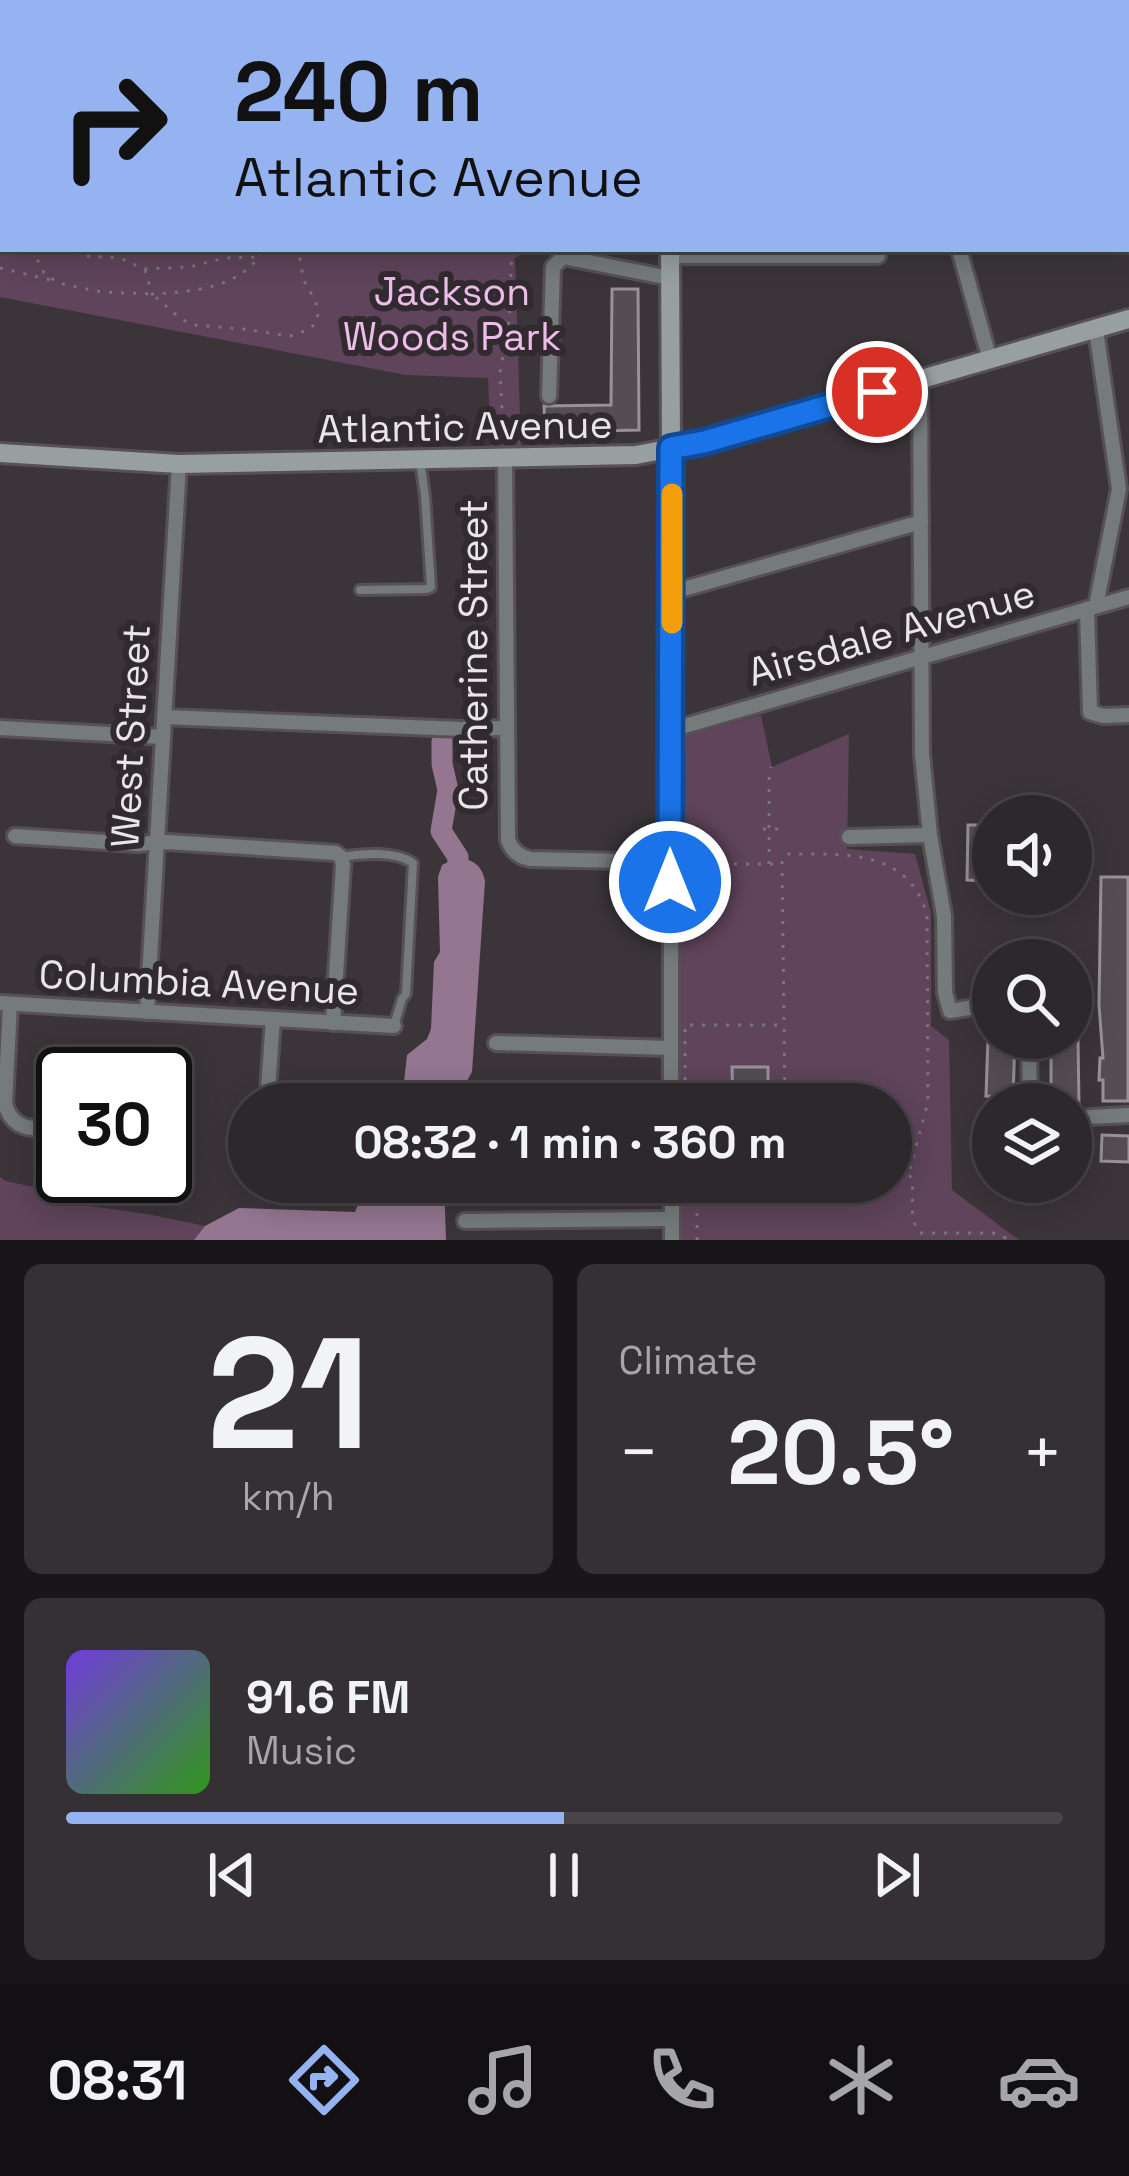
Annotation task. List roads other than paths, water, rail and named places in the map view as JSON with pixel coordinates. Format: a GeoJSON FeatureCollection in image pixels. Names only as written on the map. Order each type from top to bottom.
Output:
{"type":"FeatureCollection","features":[{"type":"Feature","properties":{"kind":"main road"},"geometry":{"type":"LineString","coordinates":[[670,252],[671,448]]}},
{"type":"Feature","properties":{"kind":"main road","name":"Atlantic Avenue"},"geometry":{"type":"LineString","coordinates":[[0,453],[179,464],[636,455],[704,442],[1129,319]]}},
{"type":"Feature","properties":{"kind":"street"},"geometry":{"type":"LineString","coordinates":[[670,252],[878,256]]}},
{"type":"Feature","properties":{"kind":"street"},"geometry":{"type":"LineString","coordinates":[[959,252],[990,359]]}},
{"type":"Feature","properties":{"kind":"street"},"geometry":{"type":"LineString","coordinates":[[549,396],[556,264],[563,257],[670,278]]}},
{"type":"Feature","properties":{"kind":"street"},"geometry":{"type":"LineString","coordinates":[[1096,330],[1123,461],[1118,502],[1091,608],[1090,712],[1129,715]]}},
{"type":"Feature","properties":{"kind":"street"},"geometry":{"type":"LineString","coordinates":[[920,380],[922,754],[941,895],[945,992],[950,1011],[972,1007]]}},
{"type":"Feature","properties":{"kind":"street"},"geometry":{"type":"LineString","coordinates":[[671,448],[671,1083]]}},
{"type":"Feature","properties":{"kind":"street","name":"Catherine Street"},"geometry":{"type":"LineString","coordinates":[[505,458],[508,840],[513,850],[530,859],[670,862]]}},
{"type":"Feature","properties":{"kind":"street","name":"West Street"},"geometry":{"type":"LineString","coordinates":[[147,1012],[179,464]]}},
{"type":"Feature","properties":{"kind":"street"},"geometry":{"type":"LineString","coordinates":[[673,592],[921,522]]}},
{"type":"Feature","properties":{"kind":"street","name":"Airsdale Avenue"},"geometry":{"type":"LineString","coordinates":[[671,730],[1129,597]]}},
{"type":"Feature","properties":{"kind":"street"},"geometry":{"type":"LineString","coordinates":[[164,717],[507,728]]}},
{"type":"Feature","properties":{"kind":"street"},"geometry":{"type":"LineString","coordinates":[[0,728],[163,737]]}},
{"type":"Feature","properties":{"kind":"street"},"geometry":{"type":"LineString","coordinates":[[849,837],[930,835]]}},
{"type":"Feature","properties":{"kind":"street"},"geometry":{"type":"LineString","coordinates":[[15,836],[272,847],[341,857],[333,1023]]}},
{"type":"Feature","properties":{"kind":"street"},"geometry":{"type":"LineString","coordinates":[[5,1004],[9,1114],[27,1128],[36,1128]]}},
{"type":"Feature","properties":{"kind":"street","name":"Columbia Avenue"},"geometry":{"type":"LineString","coordinates":[[5,1004],[394,1027]]}},
{"type":"Feature","properties":{"kind":"street"},"geometry":{"type":"LineString","coordinates":[[268,1083],[273,1019]]}},
{"type":"Feature","properties":{"kind":"street"},"geometry":{"type":"LineString","coordinates":[[496,1042],[670,1048]]}},
{"type":"Feature","properties":{"kind":"street"},"geometry":{"type":"LineString","coordinates":[[1092,1118],[1129,1115]]}},
{"type":"Feature","properties":{"kind":"street"},"geometry":{"type":"LineString","coordinates":[[672,1203],[672,1240]]}},
{"type":"Feature","properties":{"kind":"street"},"geometry":{"type":"LineString","coordinates":[[464,1221],[672,1219]]}},
{"type":"Feature","properties":{"kind":"lane"},"geometry":{"type":"LineString","coordinates":[[360,590],[431,587],[419,460]]}},
{"type":"Feature","properties":{"kind":"lane"},"geometry":{"type":"LineString","coordinates":[[341,857],[404,857],[413,863],[406,994],[394,1027]]}},
{"type":"Feature","properties":{"kind":"waterway"},"geometry":{"type":"LineString","coordinates":[[442,741],[448,790],[441,831],[458,857],[457,884]]}},
{"type":"Feature","properties":{"kind":"park label","name":"Jackson Woods Park"},"geometry":{"type":"Point","coordinates":[452,314]}}]}
